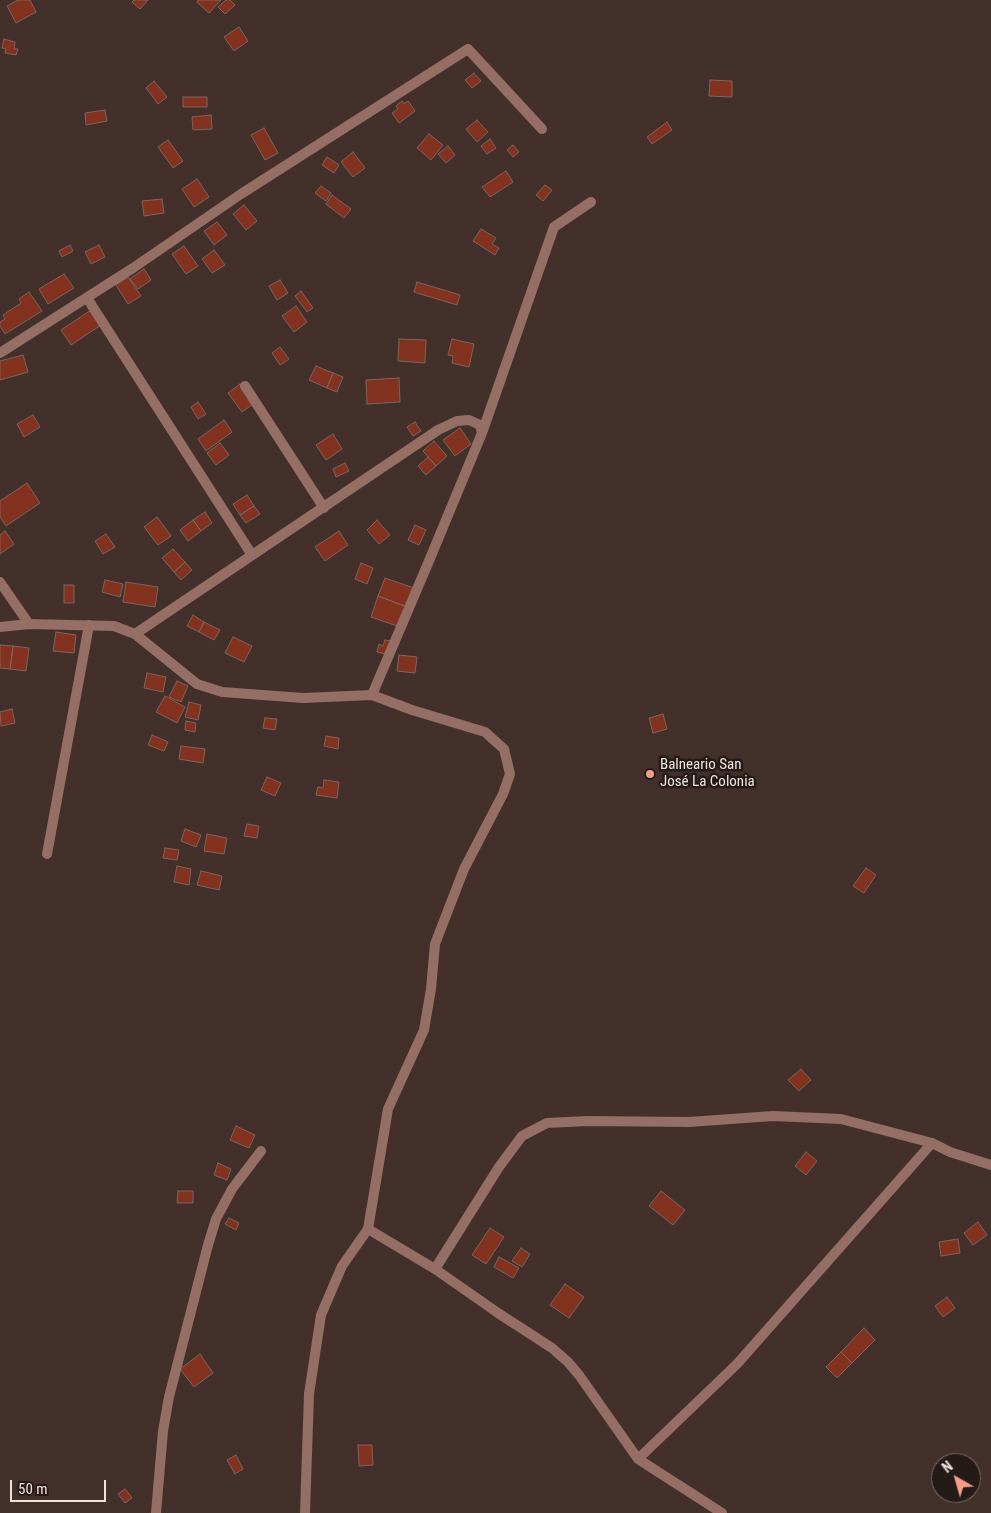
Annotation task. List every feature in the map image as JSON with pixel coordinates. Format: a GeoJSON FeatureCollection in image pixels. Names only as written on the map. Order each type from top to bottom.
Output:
{"type":"FeatureCollection","features":[{"type":"Feature","properties":{"kind":"street"},"geometry":{"type":"LineString","coordinates":[[0,353],[133,268],[241,194],[468,49],[542,129]]}},
{"type":"Feature","properties":{"kind":"street"},"geometry":{"type":"LineString","coordinates":[[372,695],[482,433],[554,227],[591,202]]}},
{"type":"Feature","properties":{"kind":"street"},"geometry":{"type":"LineString","coordinates":[[87,298],[252,555]]}},
{"type":"Feature","properties":{"kind":"street"},"geometry":{"type":"LineString","coordinates":[[245,386],[324,508]]}},
{"type":"Feature","properties":{"kind":"street"},"geometry":{"type":"LineString","coordinates":[[135,634],[438,430],[457,421],[469,420],[480,425],[482,433]]}},
{"type":"Feature","properties":{"kind":"street"},"geometry":{"type":"LineString","coordinates":[[0,582],[29,624]]}},
{"type":"Feature","properties":{"kind":"street"},"geometry":{"type":"LineString","coordinates":[[0,627],[29,624],[114,626],[135,634],[197,684],[222,692],[303,698],[372,695],[412,710],[486,732],[504,749],[510,774],[503,794],[464,869],[434,944],[431,988],[424,1030],[388,1109],[368,1229],[342,1266],[322,1315],[309,1394],[305,1513]]}},
{"type":"Feature","properties":{"kind":"street"},"geometry":{"type":"LineString","coordinates":[[47,854],[89,626]]}},
{"type":"Feature","properties":{"kind":"street"},"geometry":{"type":"LineString","coordinates":[[435,1269],[499,1167],[522,1136],[547,1123],[587,1121],[689,1122],[772,1116],[841,1119],[932,1143],[950,1152],[991,1165]]}},
{"type":"Feature","properties":{"kind":"street"},"geometry":{"type":"LineString","coordinates":[[638,1459],[737,1364],[932,1143]]}},
{"type":"Feature","properties":{"kind":"street"},"geometry":{"type":"LineString","coordinates":[[156,1513],[162,1430],[208,1245],[216,1219],[232,1189],[261,1151]]}},
{"type":"Feature","properties":{"kind":"street"},"geometry":{"type":"LineString","coordinates":[[368,1229],[435,1269],[552,1348],[568,1362],[579,1376],[638,1459],[722,1513]]}},
{"type":"Feature","properties":{"kind":"building"},"geometry":{"type":"Polygon","coordinates":[[[18,0],[30,0],[36,12],[16,23],[7,6],[18,0]]]}},
{"type":"Feature","properties":{"kind":"building"},"geometry":{"type":"Polygon","coordinates":[[[134,0],[148,0],[140,9],[132,2],[134,0]]]}},
{"type":"Feature","properties":{"kind":"building"},"geometry":{"type":"Polygon","coordinates":[[[198,0],[221,0],[209,13],[197,2],[198,0]]]}},
{"type":"Feature","properties":{"kind":"building"},"geometry":{"type":"Polygon","coordinates":[[[226,0],[230,0],[235,5],[225,14],[218,7],[226,0]]]}},
{"type":"Feature","properties":{"kind":"building"},"geometry":{"type":"Polygon","coordinates":[[[239,27],[248,41],[234,51],[224,37],[239,27]]]}},
{"type":"Feature","properties":{"kind":"building"},"geometry":{"type":"Polygon","coordinates":[[[4,39],[15,42],[14,49],[18,49],[16,55],[5,53],[6,49],[2,48],[4,39]]]}},
{"type":"Feature","properties":{"kind":"building"},"geometry":{"type":"Polygon","coordinates":[[[474,73],[481,81],[472,88],[465,80],[474,73]]]}},
{"type":"Feature","properties":{"kind":"building"},"geometry":{"type":"Polygon","coordinates":[[[710,80],[732,81],[732,97],[709,96],[710,80]]]}},
{"type":"Feature","properties":{"kind":"building"},"geometry":{"type":"Polygon","coordinates":[[[154,81],[167,97],[158,104],[146,88],[154,81]]]}},
{"type":"Feature","properties":{"kind":"building"},"geometry":{"type":"Polygon","coordinates":[[[183,97],[207,97],[207,107],[183,107],[183,97]]]}},
{"type":"Feature","properties":{"kind":"building"},"geometry":{"type":"Polygon","coordinates":[[[402,101],[404,104],[408,101],[415,111],[399,123],[392,113],[398,109],[396,106],[402,101]]]}},
{"type":"Feature","properties":{"kind":"building"},"geometry":{"type":"Polygon","coordinates":[[[105,110],[107,121],[86,125],[85,113],[105,110]]]}},
{"type":"Feature","properties":{"kind":"building"},"geometry":{"type":"Polygon","coordinates":[[[211,115],[212,129],[193,130],[192,117],[211,115]]]}},
{"type":"Feature","properties":{"kind":"building"},"geometry":{"type":"Polygon","coordinates":[[[477,120],[488,132],[477,142],[466,129],[477,120]]]}},
{"type":"Feature","properties":{"kind":"building"},"geometry":{"type":"Polygon","coordinates":[[[667,122],[672,130],[652,144],[647,137],[667,122]]]}},
{"type":"Feature","properties":{"kind":"building"},"geometry":{"type":"Polygon","coordinates":[[[264,128],[278,153],[265,160],[251,135],[264,128]]]}},
{"type":"Feature","properties":{"kind":"building"},"geometry":{"type":"Polygon","coordinates":[[[429,134],[443,145],[431,160],[417,148],[429,134]]]}},
{"type":"Feature","properties":{"kind":"building"},"geometry":{"type":"Polygon","coordinates":[[[490,139],[496,148],[487,154],[481,146],[490,139]]]}},
{"type":"Feature","properties":{"kind":"building"},"geometry":{"type":"Polygon","coordinates":[[[168,140],[183,161],[173,168],[158,147],[168,140]]]}},
{"type":"Feature","properties":{"kind":"building"},"geometry":{"type":"Polygon","coordinates":[[[513,145],[519,152],[513,157],[507,150],[513,145]]]}},
{"type":"Feature","properties":{"kind":"building"},"geometry":{"type":"Polygon","coordinates":[[[448,146],[455,155],[446,163],[438,154],[448,146]]]}},
{"type":"Feature","properties":{"kind":"building"},"geometry":{"type":"Polygon","coordinates":[[[353,152],[365,168],[353,177],[341,162],[353,152]]]}},
{"type":"Feature","properties":{"kind":"building"},"geometry":{"type":"Polygon","coordinates":[[[327,157],[339,165],[334,173],[322,165],[327,157]]]}},
{"type":"Feature","properties":{"kind":"building"},"geometry":{"type":"Polygon","coordinates":[[[506,171],[513,182],[490,197],[482,187],[506,171]]]}},
{"type":"Feature","properties":{"kind":"building"},"geometry":{"type":"Polygon","coordinates":[[[197,179],[209,197],[194,207],[182,189],[197,179]]]}},
{"type":"Feature","properties":{"kind":"building"},"geometry":{"type":"Polygon","coordinates":[[[545,185],[552,190],[543,201],[536,195],[545,185]]]}},
{"type":"Feature","properties":{"kind":"building"},"geometry":{"type":"Polygon","coordinates":[[[321,186],[331,193],[326,201],[315,193],[321,186]]]}},
{"type":"Feature","properties":{"kind":"building"},"geometry":{"type":"Polygon","coordinates":[[[332,195],[351,209],[344,218],[326,204],[332,195]]]}},
{"type":"Feature","properties":{"kind":"building"},"geometry":{"type":"Polygon","coordinates":[[[162,199],[164,213],[144,216],[142,201],[162,199]]]}},
{"type":"Feature","properties":{"kind":"building"},"geometry":{"type":"Polygon","coordinates":[[[244,205],[257,221],[246,230],[233,214],[244,205]]]}},
{"type":"Feature","properties":{"kind":"building"},"geometry":{"type":"Polygon","coordinates":[[[217,222],[227,235],[214,245],[204,231],[217,222]]]}},
{"type":"Feature","properties":{"kind":"building"},"geometry":{"type":"Polygon","coordinates":[[[481,229],[496,238],[492,244],[499,248],[495,255],[473,241],[481,229]]]}},
{"type":"Feature","properties":{"kind":"building"},"geometry":{"type":"Polygon","coordinates":[[[70,245],[73,251],[62,257],[59,251],[70,245]]]}},
{"type":"Feature","properties":{"kind":"building"},"geometry":{"type":"Polygon","coordinates":[[[99,245],[105,257],[91,264],[85,252],[99,245]]]}},
{"type":"Feature","properties":{"kind":"building"},"geometry":{"type":"Polygon","coordinates":[[[184,246],[198,266],[186,274],[172,254],[184,246]]]}},
{"type":"Feature","properties":{"kind":"building"},"geometry":{"type":"Polygon","coordinates":[[[214,250],[225,265],[212,273],[202,259],[214,250]]]}},
{"type":"Feature","properties":{"kind":"building"},"geometry":{"type":"Polygon","coordinates":[[[144,269],[151,280],[138,289],[130,279],[144,269]]]}},
{"type":"Feature","properties":{"kind":"building"},"geometry":{"type":"Polygon","coordinates":[[[64,274],[74,288],[48,304],[39,289],[64,274]]]}},
{"type":"Feature","properties":{"kind":"building"},"geometry":{"type":"Polygon","coordinates":[[[128,277],[141,296],[128,304],[116,285],[128,277]]]}},
{"type":"Feature","properties":{"kind":"building"},"geometry":{"type":"Polygon","coordinates":[[[280,280],[288,293],[277,300],[269,286],[280,280]]]}},
{"type":"Feature","properties":{"kind":"building"},"geometry":{"type":"Polygon","coordinates":[[[417,282],[460,295],[457,305],[414,292],[417,282]]]}},
{"type":"Feature","properties":{"kind":"building"},"geometry":{"type":"Polygon","coordinates":[[[301,291],[313,308],[307,312],[295,296],[301,291]]]}},
{"type":"Feature","properties":{"kind":"building"},"geometry":{"type":"Polygon","coordinates":[[[29,292],[42,311],[5,334],[0,326],[0,322],[5,319],[3,315],[21,303],[19,299],[29,292]]]}},
{"type":"Feature","properties":{"kind":"building"},"geometry":{"type":"Polygon","coordinates":[[[296,306],[307,322],[294,332],[282,316],[296,306]]]}},
{"type":"Feature","properties":{"kind":"building"},"geometry":{"type":"Polygon","coordinates":[[[91,310],[101,325],[71,345],[61,330],[91,310]]]}},
{"type":"Feature","properties":{"kind":"building"},"geometry":{"type":"Polygon","coordinates":[[[399,339],[426,340],[425,363],[398,361],[399,339]]]}},
{"type":"Feature","properties":{"kind":"building"},"geometry":{"type":"Polygon","coordinates":[[[452,339],[474,344],[469,367],[452,363],[453,356],[448,355],[452,339]]]}},
{"type":"Feature","properties":{"kind":"building"},"geometry":{"type":"Polygon","coordinates":[[[280,347],[289,359],[280,365],[272,353],[280,347]]]}},
{"type":"Feature","properties":{"kind":"building"},"geometry":{"type":"Polygon","coordinates":[[[23,355],[28,372],[0,380],[0,361],[23,355]]]}},
{"type":"Feature","properties":{"kind":"building"},"geometry":{"type":"Polygon","coordinates":[[[316,366],[333,373],[327,388],[309,380],[316,366]]]}},
{"type":"Feature","properties":{"kind":"building"},"geometry":{"type":"Polygon","coordinates":[[[333,373],[343,377],[337,392],[327,388],[333,373]]]}},
{"type":"Feature","properties":{"kind":"building"},"geometry":{"type":"Polygon","coordinates":[[[399,378],[400,402],[367,404],[366,380],[399,378]]]}},
{"type":"Feature","properties":{"kind":"building"},"geometry":{"type":"Polygon","coordinates":[[[240,384],[253,404],[242,412],[228,393],[240,384]]]}},
{"type":"Feature","properties":{"kind":"building"},"geometry":{"type":"Polygon","coordinates":[[[198,402],[206,414],[198,419],[191,407],[198,402]]]}},
{"type":"Feature","properties":{"kind":"building"},"geometry":{"type":"Polygon","coordinates":[[[33,415],[40,427],[24,437],[17,424],[33,415]]]}},
{"type":"Feature","properties":{"kind":"building"},"geometry":{"type":"Polygon","coordinates":[[[224,420],[232,432],[206,451],[198,439],[224,420]]]}},
{"type":"Feature","properties":{"kind":"building"},"geometry":{"type":"Polygon","coordinates":[[[415,422],[421,431],[413,436],[407,427],[415,422]]]}},
{"type":"Feature","properties":{"kind":"building"},"geometry":{"type":"Polygon","coordinates":[[[460,428],[471,444],[455,456],[443,440],[460,428]]]}},
{"type":"Feature","properties":{"kind":"building"},"geometry":{"type":"Polygon","coordinates":[[[333,434],[342,449],[326,460],[316,445],[333,434]]]}},
{"type":"Feature","properties":{"kind":"building"},"geometry":{"type":"Polygon","coordinates":[[[434,441],[447,456],[436,466],[423,451],[434,441]]]}},
{"type":"Feature","properties":{"kind":"building"},"geometry":{"type":"Polygon","coordinates":[[[220,443],[229,455],[216,465],[207,453],[220,443]]]}},
{"type":"Feature","properties":{"kind":"building"},"geometry":{"type":"Polygon","coordinates":[[[428,457],[436,466],[426,475],[418,466],[428,457]]]}},
{"type":"Feature","properties":{"kind":"building"},"geometry":{"type":"Polygon","coordinates":[[[345,463],[349,471],[336,477],[333,469],[345,463]]]}},
{"type":"Feature","properties":{"kind":"building"},"geometry":{"type":"Polygon","coordinates":[[[27,483],[40,503],[6,526],[0,517],[0,501],[27,483]]]}},
{"type":"Feature","properties":{"kind":"building"},"geometry":{"type":"Polygon","coordinates":[[[247,495],[254,506],[240,515],[233,504],[247,495]]]}},
{"type":"Feature","properties":{"kind":"building"},"geometry":{"type":"Polygon","coordinates":[[[254,506],[260,514],[246,523],[240,515],[254,506]]]}},
{"type":"Feature","properties":{"kind":"building"},"geometry":{"type":"Polygon","coordinates":[[[205,512],[212,523],[201,531],[193,520],[205,512]]]}},
{"type":"Feature","properties":{"kind":"building"},"geometry":{"type":"Polygon","coordinates":[[[157,517],[171,536],[158,545],[144,527],[157,517]]]}},
{"type":"Feature","properties":{"kind":"building"},"geometry":{"type":"Polygon","coordinates":[[[193,520],[201,531],[188,541],[180,530],[193,520]]]}},
{"type":"Feature","properties":{"kind":"building"},"geometry":{"type":"Polygon","coordinates":[[[377,520],[390,535],[379,544],[367,530],[377,520]]]}},
{"type":"Feature","properties":{"kind":"building"},"geometry":{"type":"Polygon","coordinates":[[[415,525],[426,530],[419,545],[408,540],[415,525]]]}},
{"type":"Feature","properties":{"kind":"building"},"geometry":{"type":"Polygon","coordinates":[[[5,531],[14,544],[0,554],[0,535],[5,531]]]}},
{"type":"Feature","properties":{"kind":"building"},"geometry":{"type":"Polygon","coordinates":[[[339,531],[348,545],[325,561],[315,547],[339,531]]]}},
{"type":"Feature","properties":{"kind":"building"},"geometry":{"type":"Polygon","coordinates":[[[106,534],[115,547],[103,554],[95,541],[106,534]]]}},
{"type":"Feature","properties":{"kind":"building"},"geometry":{"type":"Polygon","coordinates":[[[173,549],[185,562],[174,572],[162,558],[173,549]]]}},
{"type":"Feature","properties":{"kind":"building"},"geometry":{"type":"Polygon","coordinates":[[[185,562],[192,570],[181,580],[174,572],[185,562]]]}},
{"type":"Feature","properties":{"kind":"building"},"geometry":{"type":"Polygon","coordinates":[[[361,563],[373,568],[367,584],[355,579],[361,563]]]}},
{"type":"Feature","properties":{"kind":"building"},"geometry":{"type":"Polygon","coordinates":[[[385,578],[414,588],[407,607],[378,596],[385,578]]]}},
{"type":"Feature","properties":{"kind":"building"},"geometry":{"type":"Polygon","coordinates":[[[105,580],[123,584],[120,597],[102,592],[105,580]]]}},
{"type":"Feature","properties":{"kind":"building"},"geometry":{"type":"Polygon","coordinates":[[[126,582],[158,587],[155,607],[123,602],[126,582]]]}},
{"type":"Feature","properties":{"kind":"building"},"geometry":{"type":"Polygon","coordinates":[[[64,585],[74,585],[74,603],[64,603],[64,585]]]}},
{"type":"Feature","properties":{"kind":"building"},"geometry":{"type":"Polygon","coordinates":[[[378,596],[407,607],[400,627],[371,617],[378,596]]]}},
{"type":"Feature","properties":{"kind":"building"},"geometry":{"type":"Polygon","coordinates":[[[193,615],[204,622],[199,632],[187,626],[193,615]]]}},
{"type":"Feature","properties":{"kind":"building"},"geometry":{"type":"Polygon","coordinates":[[[204,622],[220,630],[214,640],[199,632],[204,622]]]}},
{"type":"Feature","properties":{"kind":"building"},"geometry":{"type":"Polygon","coordinates":[[[56,632],[76,635],[74,653],[53,651],[56,632]]]}},
{"type":"Feature","properties":{"kind":"building"},"geometry":{"type":"Polygon","coordinates":[[[233,637],[252,646],[244,662],[225,653],[233,637]]]}},
{"type":"Feature","properties":{"kind":"building"},"geometry":{"type":"Polygon","coordinates":[[[385,640],[392,641],[389,655],[377,652],[379,644],[383,646],[385,640]]]}},
{"type":"Feature","properties":{"kind":"building"},"geometry":{"type":"Polygon","coordinates":[[[0,645],[13,646],[10,669],[0,668],[0,645]]]}},
{"type":"Feature","properties":{"kind":"building"},"geometry":{"type":"Polygon","coordinates":[[[13,646],[29,648],[26,671],[10,669],[13,646]]]}},
{"type":"Feature","properties":{"kind":"building"},"geometry":{"type":"Polygon","coordinates":[[[399,655],[417,657],[415,673],[397,671],[399,655]]]}},
{"type":"Feature","properties":{"kind":"building"},"geometry":{"type":"Polygon","coordinates":[[[147,673],[166,677],[163,692],[144,688],[147,673]]]}},
{"type":"Feature","properties":{"kind":"building"},"geometry":{"type":"Polygon","coordinates":[[[177,681],[188,686],[181,702],[169,697],[177,681]]]}},
{"type":"Feature","properties":{"kind":"building"},"geometry":{"type":"Polygon","coordinates":[[[165,696],[185,707],[177,723],[156,712],[165,696]]]}},
{"type":"Feature","properties":{"kind":"building"},"geometry":{"type":"Polygon","coordinates":[[[189,702],[201,705],[198,720],[185,717],[189,702]]]}},
{"type":"Feature","properties":{"kind":"building"},"geometry":{"type":"Polygon","coordinates":[[[12,709],[15,723],[1,726],[0,712],[12,709]]]}},
{"type":"Feature","properties":{"kind":"building"},"geometry":{"type":"Polygon","coordinates":[[[663,714],[667,729],[653,733],[649,718],[663,714]]]}},
{"type":"Feature","properties":{"kind":"building"},"geometry":{"type":"Polygon","coordinates":[[[265,718],[277,719],[275,730],[263,728],[265,718]]]}},
{"type":"Feature","properties":{"kind":"building"},"geometry":{"type":"Polygon","coordinates":[[[186,721],[196,723],[195,732],[185,730],[186,721]]]}},
{"type":"Feature","properties":{"kind":"building"},"geometry":{"type":"Polygon","coordinates":[[[152,735],[168,742],[164,751],[148,745],[152,735]]]}},
{"type":"Feature","properties":{"kind":"building"},"geometry":{"type":"Polygon","coordinates":[[[326,736],[339,738],[338,749],[324,746],[326,736]]]}},
{"type":"Feature","properties":{"kind":"building"},"geometry":{"type":"Polygon","coordinates":[[[181,746],[205,749],[203,763],[179,759],[181,746]]]}},
{"type":"Feature","properties":{"kind":"building"},"geometry":{"type":"Polygon","coordinates":[[[267,777],[281,783],[275,796],[261,790],[267,777]]]}},
{"type":"Feature","properties":{"kind":"building"},"geometry":{"type":"Polygon","coordinates":[[[324,780],[339,782],[337,798],[316,795],[318,787],[323,788],[324,780]]]}},
{"type":"Feature","properties":{"kind":"building"},"geometry":{"type":"Polygon","coordinates":[[[247,824],[259,826],[257,838],[244,836],[247,824]]]}},
{"type":"Feature","properties":{"kind":"building"},"geometry":{"type":"Polygon","coordinates":[[[185,829],[201,835],[196,847],[181,841],[185,829]]]}},
{"type":"Feature","properties":{"kind":"building"},"geometry":{"type":"Polygon","coordinates":[[[207,834],[227,838],[224,854],[204,851],[207,834]]]}},
{"type":"Feature","properties":{"kind":"building"},"geometry":{"type":"Polygon","coordinates":[[[165,848],[179,850],[177,860],[163,858],[165,848]]]}},
{"type":"Feature","properties":{"kind":"building"},"geometry":{"type":"Polygon","coordinates":[[[177,866],[191,869],[189,885],[174,882],[177,866]]]}},
{"type":"Feature","properties":{"kind":"building"},"geometry":{"type":"Polygon","coordinates":[[[866,868],[876,875],[864,893],[853,886],[866,868]]]}},
{"type":"Feature","properties":{"kind":"building"},"geometry":{"type":"Polygon","coordinates":[[[201,871],[222,876],[219,890],[197,885],[201,871]]]}},
{"type":"Feature","properties":{"kind":"building"},"geometry":{"type":"Polygon","coordinates":[[[801,1069],[811,1080],[799,1091],[788,1080],[801,1069]]]}},
{"type":"Feature","properties":{"kind":"building"},"geometry":{"type":"Polygon","coordinates":[[[236,1126],[255,1135],[249,1148],[230,1140],[236,1126]]]}},
{"type":"Feature","properties":{"kind":"building"},"geometry":{"type":"Polygon","coordinates":[[[806,1152],[817,1161],[806,1175],[795,1166],[806,1152]]]}},
{"type":"Feature","properties":{"kind":"building"},"geometry":{"type":"Polygon","coordinates":[[[218,1163],[231,1169],[227,1180],[214,1175],[218,1163]]]}},
{"type":"Feature","properties":{"kind":"building"},"geometry":{"type":"Polygon","coordinates":[[[178,1191],[193,1191],[193,1203],[177,1203],[178,1191]]]}},
{"type":"Feature","properties":{"kind":"building"},"geometry":{"type":"Polygon","coordinates":[[[661,1191],[685,1210],[673,1225],[649,1206],[661,1191]]]}},
{"type":"Feature","properties":{"kind":"building"},"geometry":{"type":"Polygon","coordinates":[[[229,1218],[239,1223],[236,1230],[225,1224],[229,1218]]]}},
{"type":"Feature","properties":{"kind":"building"},"geometry":{"type":"Polygon","coordinates":[[[978,1222],[987,1235],[973,1245],[964,1233],[978,1222]]]}},
{"type":"Feature","properties":{"kind":"building"},"geometry":{"type":"Polygon","coordinates":[[[490,1228],[504,1237],[486,1264],[472,1255],[490,1228]]]}},
{"type":"Feature","properties":{"kind":"building"},"geometry":{"type":"Polygon","coordinates":[[[958,1239],[960,1253],[941,1256],[939,1242],[958,1239]]]}},
{"type":"Feature","properties":{"kind":"building"},"geometry":{"type":"Polygon","coordinates":[[[521,1248],[530,1254],[522,1267],[512,1261],[521,1248]]]}},
{"type":"Feature","properties":{"kind":"building"},"geometry":{"type":"Polygon","coordinates":[[[499,1257],[519,1268],[513,1278],[494,1267],[499,1257]]]}},
{"type":"Feature","properties":{"kind":"building"},"geometry":{"type":"Polygon","coordinates":[[[565,1284],[584,1297],[569,1318],[550,1305],[565,1284]]]}},
{"type":"Feature","properties":{"kind":"building"},"geometry":{"type":"Polygon","coordinates":[[[947,1297],[955,1308],[943,1317],[935,1306],[947,1297]]]}},
{"type":"Feature","properties":{"kind":"building"},"geometry":{"type":"Polygon","coordinates":[[[864,1328],[875,1340],[852,1363],[841,1352],[864,1328]]]}},
{"type":"Feature","properties":{"kind":"building"},"geometry":{"type":"Polygon","coordinates":[[[841,1352],[852,1363],[837,1378],[826,1367],[841,1352]]]}},
{"type":"Feature","properties":{"kind":"building"},"geometry":{"type":"Polygon","coordinates":[[[200,1354],[213,1373],[194,1387],[180,1369],[200,1354]]]}},
{"type":"Feature","properties":{"kind":"building"},"geometry":{"type":"Polygon","coordinates":[[[358,1445],[372,1445],[373,1465],[359,1466],[358,1445]]]}},
{"type":"Feature","properties":{"kind":"building"},"geometry":{"type":"Polygon","coordinates":[[[236,1455],[243,1469],[235,1474],[227,1460],[236,1455]]]}},
{"type":"Feature","properties":{"kind":"building"},"geometry":{"type":"Polygon","coordinates":[[[125,1489],[132,1498],[125,1503],[118,1494],[125,1489]]]}},
{"type":"Feature","properties":{"kind":"place","name":"Balneario San José La Colonia"},"geometry":{"type":"Point","coordinates":[650,774]}}]}
